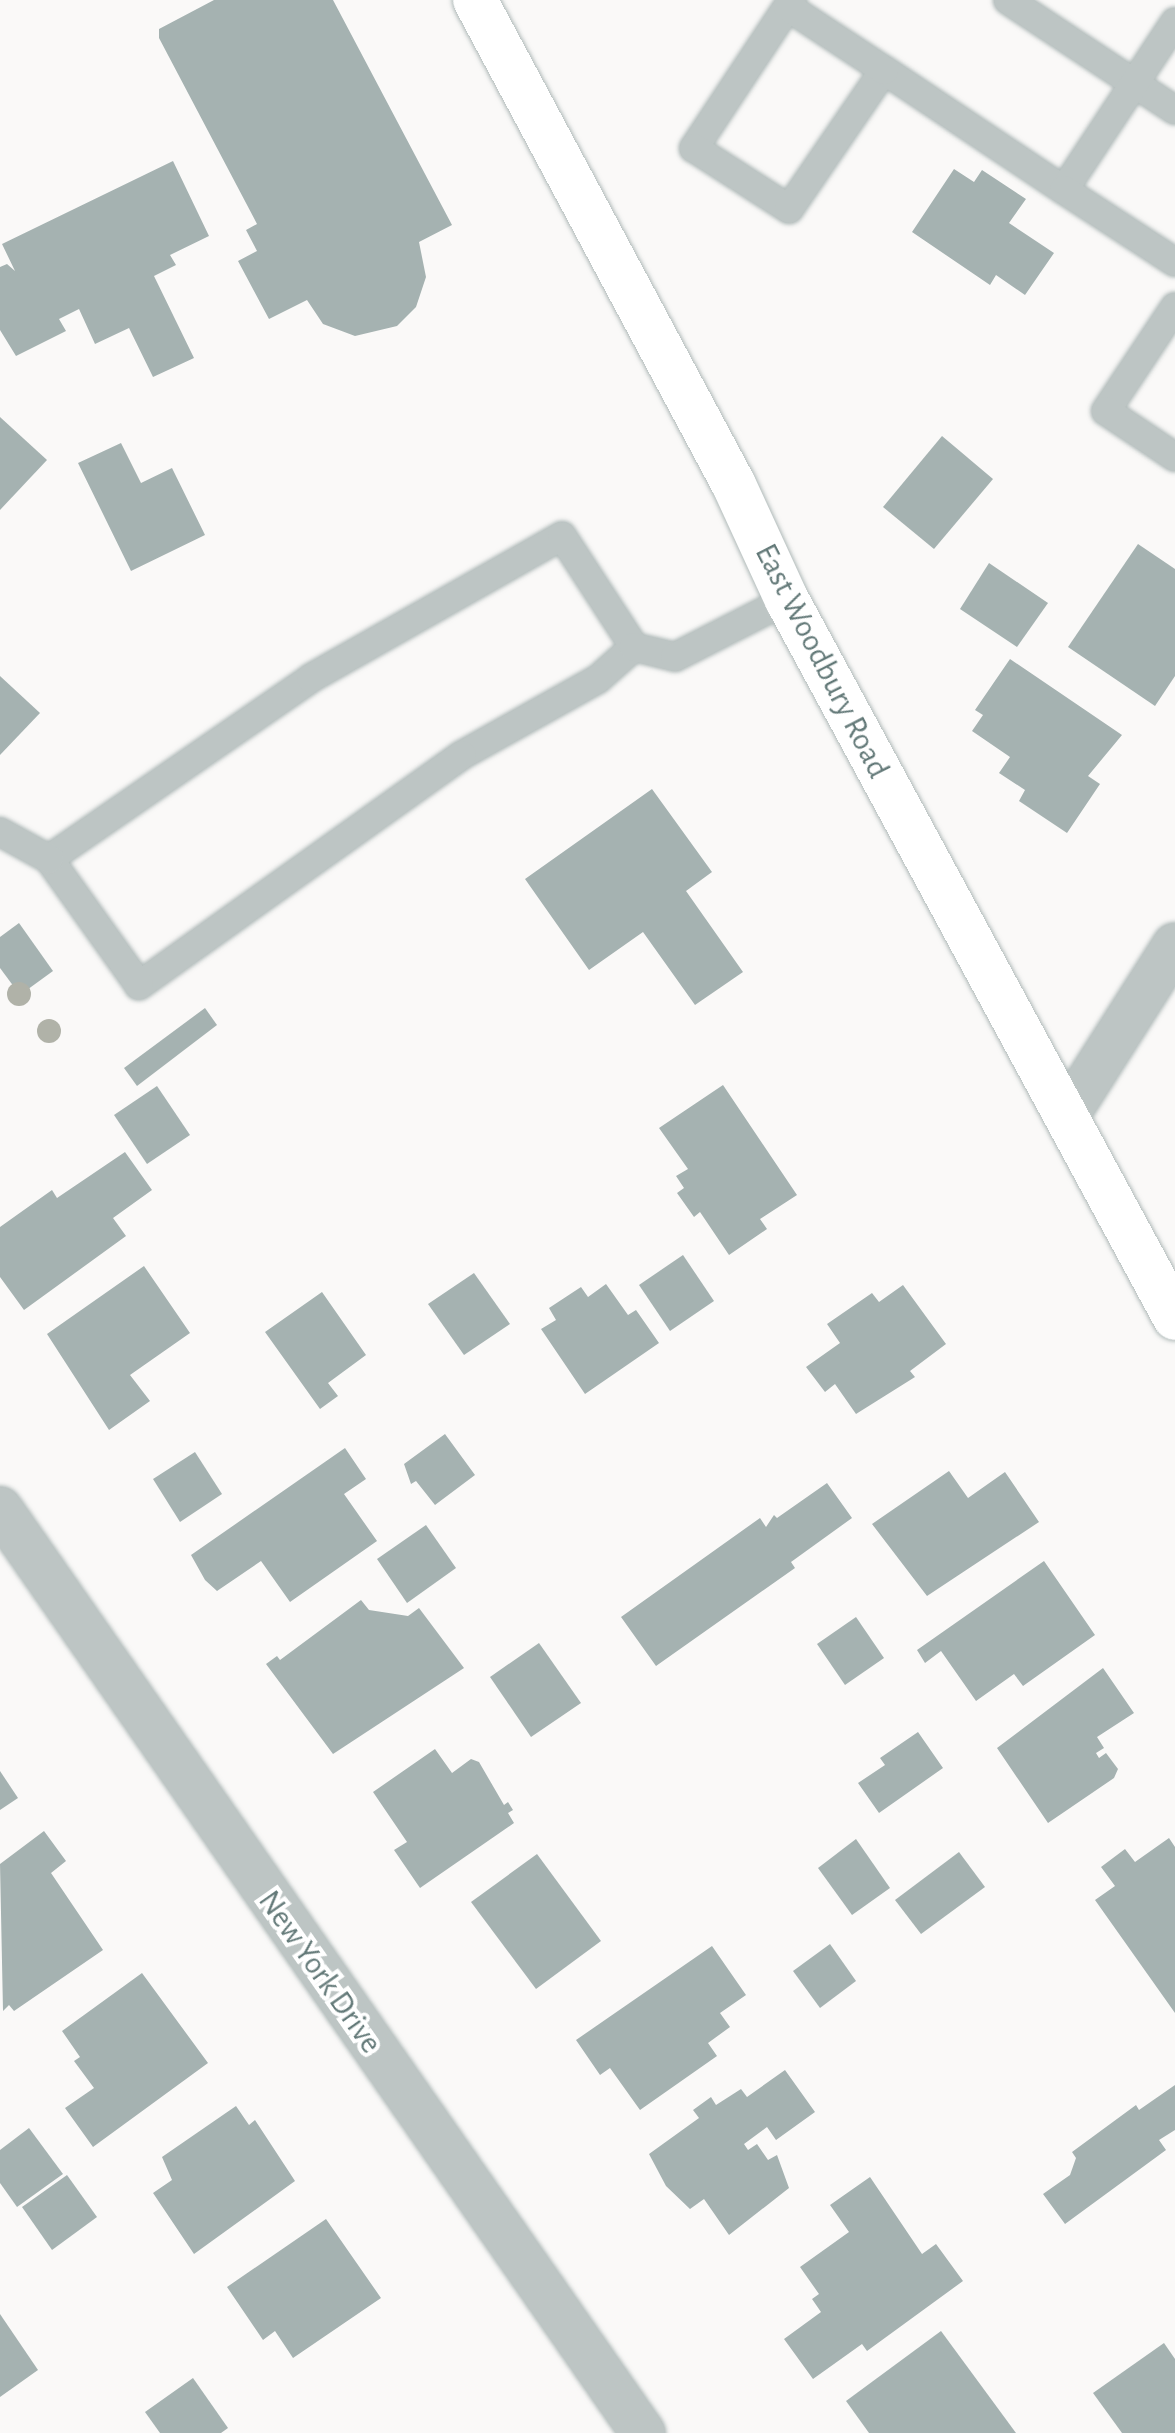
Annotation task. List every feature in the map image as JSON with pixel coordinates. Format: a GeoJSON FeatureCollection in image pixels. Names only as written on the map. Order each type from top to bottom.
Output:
{"type":"FeatureCollection","features":[{"type":"Feature","properties":{"kind":"main road","name":"East Woodbury Road"},"geometry":{"type":"LineString","coordinates":[[475,0],[734,485],[787,600],[1175,1318]]}},
{"type":"Feature","properties":{"kind":"street"},"geometry":{"type":"LineString","coordinates":[[1067,1115],[1175,945]]}},
{"type":"Feature","properties":{"kind":"street","name":"New York Drive"},"geometry":{"type":"LineString","coordinates":[[0,1509],[643,2433]]}},
{"type":"Feature","properties":{"kind":"lane"},"geometry":{"type":"LineString","coordinates":[[1008,0],[1175,110]]}},
{"type":"Feature","properties":{"kind":"lane"},"geometry":{"type":"LineString","coordinates":[[884,70],[789,209],[694,148],[790,4],[884,70],[1175,262]]}},
{"type":"Feature","properties":{"kind":"lane"},"geometry":{"type":"LineString","coordinates":[[1064,190],[1175,22]]}},
{"type":"Feature","properties":{"kind":"lane"},"geometry":{"type":"LineString","coordinates":[[1175,307],[1106,411],[1175,457]]}},
{"type":"Feature","properties":{"kind":"lane"},"geometry":{"type":"LineString","coordinates":[[49,859],[311,678],[562,536],[634,647],[675,657],[787,600]]}},
{"type":"Feature","properties":{"kind":"lane"},"geometry":{"type":"LineString","coordinates":[[0,832],[49,859],[139,985],[462,755],[598,679],[634,647]]}},
{"type":"Feature","properties":{"kind":"building"},"geometry":{"type":"Polygon","coordinates":[[[214,0],[333,0],[452,225],[419,242],[426,277],[416,307],[397,326],[355,336],[323,324],[307,300],[269,319],[238,261],[257,251],[246,230],[257,224],[159,38],[159,29],[214,0]]]}},
{"type":"Feature","properties":{"kind":"building"},"geometry":{"type":"Polygon","coordinates":[[[173,161],[209,236],[170,255],[176,265],[154,276],[194,358],[153,377],[129,328],[95,344],[79,309],[59,319],[66,331],[16,356],[0,330],[0,267],[7,264],[15,271],[2,244],[173,161]]]}},
{"type":"Feature","properties":{"kind":"building"},"geometry":{"type":"Polygon","coordinates":[[[954,169],[974,182],[982,170],[1026,199],[1009,223],[1054,253],[1025,295],[996,275],[990,285],[912,232],[954,169]]]}},
{"type":"Feature","properties":{"kind":"building"},"geometry":{"type":"Polygon","coordinates":[[[0,417],[47,460],[0,510],[0,417]]]}},
{"type":"Feature","properties":{"kind":"building"},"geometry":{"type":"Polygon","coordinates":[[[942,436],[993,479],[934,549],[883,507],[942,436]]]}},
{"type":"Feature","properties":{"kind":"building"},"geometry":{"type":"Polygon","coordinates":[[[121,443],[141,483],[172,468],[205,535],[131,571],[78,463],[121,443]]]}},
{"type":"Feature","properties":{"kind":"building"},"geometry":{"type":"Polygon","coordinates":[[[1138,544],[1175,569],[1175,676],[1155,706],[1068,647],[1138,544]]]}},
{"type":"Feature","properties":{"kind":"building"},"geometry":{"type":"Polygon","coordinates":[[[989,563],[1048,603],[1017,647],[960,609],[989,563]]]}},
{"type":"Feature","properties":{"kind":"building"},"geometry":{"type":"Polygon","coordinates":[[[1010,659],[1122,735],[1088,776],[1100,784],[1067,833],[1019,801],[1025,790],[999,773],[1010,757],[972,731],[983,715],[975,710],[1010,659]]]}},
{"type":"Feature","properties":{"kind":"building"},"geometry":{"type":"Polygon","coordinates":[[[0,676],[40,713],[0,755],[0,676]]]}},
{"type":"Feature","properties":{"kind":"building"},"geometry":{"type":"Polygon","coordinates":[[[652,789],[712,872],[686,891],[743,972],[695,1005],[643,932],[589,970],[525,879],[652,789]]]}},
{"type":"Feature","properties":{"kind":"building"},"geometry":{"type":"Polygon","coordinates":[[[19,923],[53,971],[20,995],[0,968],[0,937],[19,923]]]}},
{"type":"Feature","properties":{"kind":"building"},"geometry":{"type":"Polygon","coordinates":[[[205,1008],[217,1025],[137,1086],[124,1068],[205,1008]]]}},
{"type":"Feature","properties":{"kind":"building"},"geometry":{"type":"Polygon","coordinates":[[[723,1085],[797,1195],[760,1219],[767,1229],[729,1255],[700,1212],[694,1217],[677,1193],[684,1188],[676,1176],[688,1169],[659,1128],[723,1085]]]}},
{"type":"Feature","properties":{"kind":"building"},"geometry":{"type":"Polygon","coordinates":[[[157,1086],[190,1135],[147,1164],[114,1115],[157,1086]]]}},
{"type":"Feature","properties":{"kind":"building"},"geometry":{"type":"Polygon","coordinates":[[[125,1152],[152,1190],[113,1218],[126,1236],[24,1310],[0,1277],[0,1227],[52,1190],[57,1198],[125,1152]]]}},
{"type":"Feature","properties":{"kind":"building"},"geometry":{"type":"Polygon","coordinates":[[[683,1255],[714,1301],[670,1331],[639,1285],[683,1255]]]}},
{"type":"Feature","properties":{"kind":"building"},"geometry":{"type":"Polygon","coordinates":[[[144,1266],[190,1333],[130,1375],[150,1401],[109,1430],[47,1334],[144,1266]]]}},
{"type":"Feature","properties":{"kind":"building"},"geometry":{"type":"Polygon","coordinates":[[[474,1273],[510,1324],[464,1355],[428,1304],[474,1273]]]}},
{"type":"Feature","properties":{"kind":"building"},"geometry":{"type":"Polygon","coordinates":[[[606,1284],[628,1315],[636,1310],[659,1343],[585,1394],[541,1329],[556,1320],[549,1308],[581,1287],[588,1297],[606,1284]]]}},
{"type":"Feature","properties":{"kind":"building"},"geometry":{"type":"Polygon","coordinates":[[[903,1285],[946,1344],[910,1371],[915,1377],[856,1414],[835,1384],[825,1392],[806,1367],[840,1343],[827,1324],[872,1293],[879,1302],[903,1285]]]}},
{"type":"Feature","properties":{"kind":"building"},"geometry":{"type":"Polygon","coordinates":[[[322,1292],[366,1355],[328,1383],[338,1396],[320,1409],[265,1332],[322,1292]]]}},
{"type":"Feature","properties":{"kind":"building"},"geometry":{"type":"Polygon","coordinates":[[[445,1434],[475,1475],[435,1505],[416,1481],[411,1484],[404,1464],[445,1434]]]}},
{"type":"Feature","properties":{"kind":"building"},"geometry":{"type":"Polygon","coordinates":[[[345,1448],[366,1479],[344,1494],[377,1541],[290,1602],[261,1561],[217,1591],[205,1580],[191,1555],[345,1448]]]}},
{"type":"Feature","properties":{"kind":"building"},"geometry":{"type":"Polygon","coordinates":[[[195,1452],[222,1494],[180,1522],[153,1479],[195,1452]]]}},
{"type":"Feature","properties":{"kind":"building"},"geometry":{"type":"Polygon","coordinates":[[[949,1471],[968,1498],[1005,1472],[1039,1522],[927,1596],[872,1524],[949,1471]]]}},
{"type":"Feature","properties":{"kind":"building"},"geometry":{"type":"Polygon","coordinates":[[[827,1483],[852,1518],[791,1562],[795,1568],[656,1666],[621,1617],[760,1518],[766,1527],[774,1515],[777,1518],[827,1483]]]}},
{"type":"Feature","properties":{"kind":"building"},"geometry":{"type":"Polygon","coordinates":[[[426,1525],[456,1568],[407,1603],[377,1559],[426,1525]]]}},
{"type":"Feature","properties":{"kind":"building"},"geometry":{"type":"Polygon","coordinates":[[[1044,1561],[1095,1635],[1023,1686],[1014,1674],[976,1701],[941,1651],[925,1663],[917,1650],[1044,1561]]]}},
{"type":"Feature","properties":{"kind":"building"},"geometry":{"type":"Polygon","coordinates":[[[361,1600],[369,1610],[408,1616],[419,1608],[464,1668],[333,1754],[266,1664],[277,1656],[280,1660],[361,1600]]]}},
{"type":"Feature","properties":{"kind":"building"},"geometry":{"type":"Polygon","coordinates":[[[856,1617],[884,1658],[845,1685],[817,1644],[856,1617]]]}},
{"type":"Feature","properties":{"kind":"building"},"geometry":{"type":"Polygon","coordinates":[[[539,1643],[581,1703],[531,1737],[490,1677],[539,1643]]]}},
{"type":"Feature","properties":{"kind":"building"},"geometry":{"type":"Polygon","coordinates":[[[1103,1668],[1134,1713],[1097,1737],[1104,1748],[1096,1753],[1099,1758],[1106,1753],[1118,1769],[1114,1778],[1048,1823],[997,1748],[1103,1668]]]}},
{"type":"Feature","properties":{"kind":"building"},"geometry":{"type":"Polygon","coordinates":[[[918,1732],[943,1768],[879,1813],[858,1783],[885,1765],[880,1758],[918,1732]]]}},
{"type":"Feature","properties":{"kind":"building"},"geometry":{"type":"Polygon","coordinates":[[[435,1749],[452,1773],[471,1759],[479,1762],[504,1805],[508,1802],[513,1810],[508,1813],[514,1823],[420,1888],[394,1850],[407,1842],[373,1792],[435,1749]]]}},
{"type":"Feature","properties":{"kind":"building"},"geometry":{"type":"Polygon","coordinates":[[[0,1771],[18,1798],[0,1810],[0,1771]]]}},
{"type":"Feature","properties":{"kind":"building"},"geometry":{"type":"Polygon","coordinates":[[[44,1831],[66,1861],[51,1873],[103,1950],[14,2011],[9,2005],[3,2011],[0,1864],[44,1831]]]}},
{"type":"Feature","properties":{"kind":"building"},"geometry":{"type":"Polygon","coordinates":[[[1169,1838],[1175,1847],[1175,2013],[1095,1900],[1115,1886],[1101,1867],[1125,1849],[1135,1862],[1169,1838]]]}},
{"type":"Feature","properties":{"kind":"building"},"geometry":{"type":"Polygon","coordinates":[[[856,1839],[890,1888],[852,1915],[818,1868],[856,1839]]]}},
{"type":"Feature","properties":{"kind":"building"},"geometry":{"type":"Polygon","coordinates":[[[959,1852],[985,1887],[921,1934],[895,1900],[959,1852]]]}},
{"type":"Feature","properties":{"kind":"building"},"geometry":{"type":"Polygon","coordinates":[[[537,1854],[601,1941],[536,1989],[471,1902],[537,1854]]]}},
{"type":"Feature","properties":{"kind":"building"},"geometry":{"type":"Polygon","coordinates":[[[830,1944],[856,1981],[820,2008],[793,1971],[830,1944]]]}},
{"type":"Feature","properties":{"kind":"building"},"geometry":{"type":"Polygon","coordinates":[[[712,1946],[746,1995],[720,2013],[730,2027],[708,2043],[717,2056],[640,2110],[610,2068],[600,2075],[576,2040],[712,1946]]]}},
{"type":"Feature","properties":{"kind":"building"},"geometry":{"type":"Polygon","coordinates":[[[142,1973],[208,2063],[93,2147],[65,2108],[94,2088],[74,2061],[80,2057],[62,2031],[142,1973]]]}},
{"type":"Feature","properties":{"kind":"building"},"geometry":{"type":"Polygon","coordinates":[[[785,2070],[815,2112],[776,2140],[767,2127],[744,2144],[748,2150],[757,2144],[768,2160],[777,2155],[789,2188],[729,2235],[704,2199],[690,2209],[666,2186],[649,2154],[699,2118],[693,2110],[711,2097],[716,2105],[741,2089],[747,2097],[785,2070]]]}},
{"type":"Feature","properties":{"kind":"building"},"geometry":{"type":"Polygon","coordinates":[[[1175,2085],[1175,2130],[1159,2140],[1166,2150],[1065,2224],[1043,2194],[1070,2175],[1076,2158],[1072,2152],[1136,2105],[1139,2110],[1175,2085]]]}},
{"type":"Feature","properties":{"kind":"building"},"geometry":{"type":"Polygon","coordinates":[[[236,2106],[249,2125],[255,2120],[295,2181],[194,2254],[153,2193],[172,2180],[162,2157],[236,2106]]]}},
{"type":"Feature","properties":{"kind":"building"},"geometry":{"type":"Polygon","coordinates":[[[29,2128],[63,2174],[17,2207],[0,2183],[0,2150],[29,2128]]]}},
{"type":"Feature","properties":{"kind":"building"},"geometry":{"type":"Polygon","coordinates":[[[67,2175],[97,2217],[52,2250],[22,2207],[67,2175]]]}},
{"type":"Feature","properties":{"kind":"building"},"geometry":{"type":"Polygon","coordinates":[[[870,2177],[922,2254],[936,2244],[963,2281],[867,2351],[862,2344],[813,2379],[784,2339],[821,2312],[812,2299],[819,2294],[800,2267],[849,2232],[830,2205],[870,2177]]]}},
{"type":"Feature","properties":{"kind":"building"},"geometry":{"type":"Polygon","coordinates":[[[326,2219],[381,2298],[293,2358],[275,2331],[263,2340],[227,2287],[326,2219]]]}},
{"type":"Feature","properties":{"kind":"building"},"geometry":{"type":"Polygon","coordinates":[[[0,2314],[38,2370],[0,2397],[0,2314]]]}},
{"type":"Feature","properties":{"kind":"building"},"geometry":{"type":"Polygon","coordinates":[[[941,2331],[1016,2433],[869,2433],[846,2401],[941,2331]]]}},
{"type":"Feature","properties":{"kind":"building"},"geometry":{"type":"Polygon","coordinates":[[[1164,2343],[1175,2359],[1175,2433],[1122,2433],[1093,2393],[1164,2343]]]}},
{"type":"Feature","properties":{"kind":"building"},"geometry":{"type":"Polygon","coordinates":[[[193,2378],[228,2428],[221,2433],[160,2433],[145,2412],[193,2378]]]}}]}
